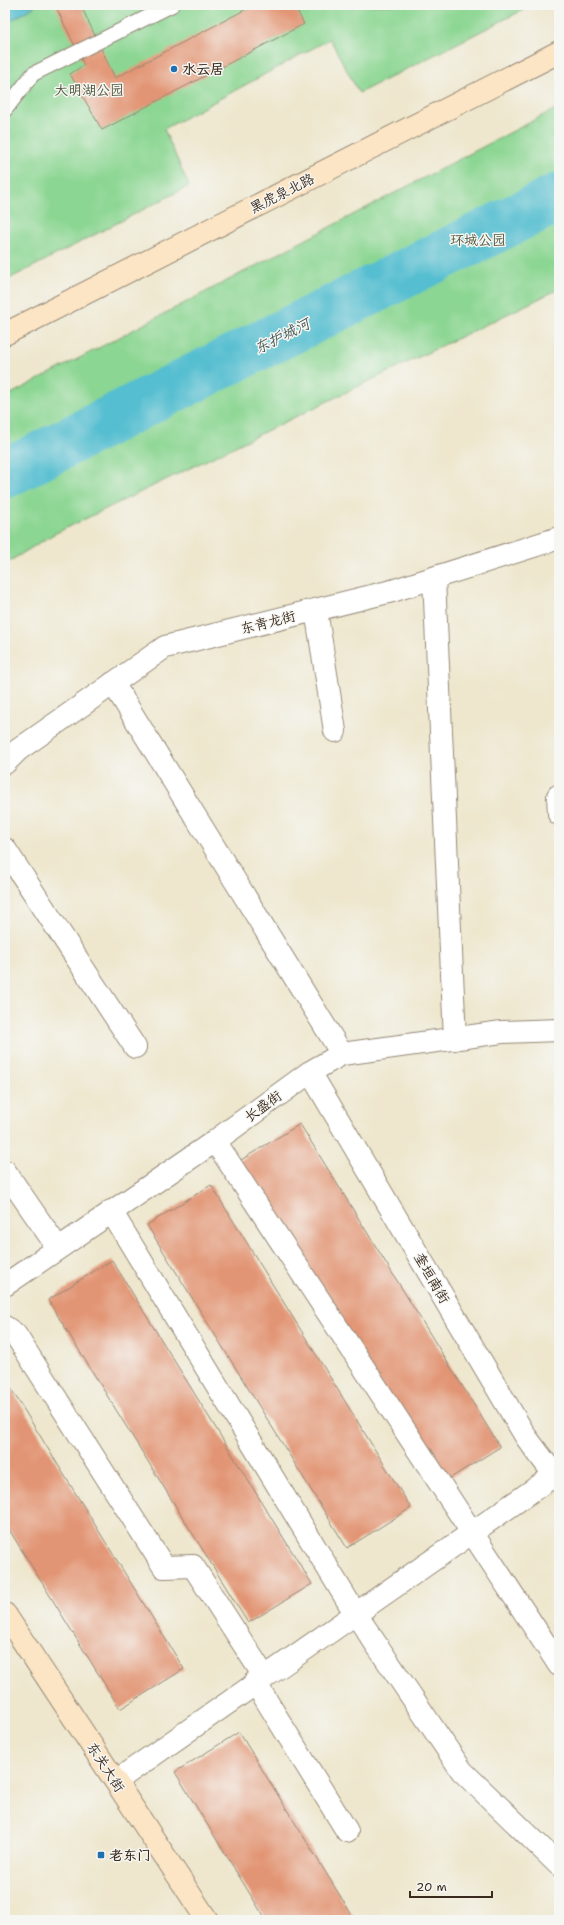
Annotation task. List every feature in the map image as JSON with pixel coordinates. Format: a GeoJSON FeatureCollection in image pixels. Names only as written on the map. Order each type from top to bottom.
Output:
{"type":"FeatureCollection","features":[{"type":"Feature","properties":{"kind":"main road","name":"黑虎泉北路"},"geometry":{"type":"LineString","coordinates":[[5,334],[559,52]]}},
{"type":"Feature","properties":{"kind":"main road","name":"东关大街"},"geometry":{"type":"LineString","coordinates":[[5,1614],[116,1781],[148,1833],[207,1920]]}},
{"type":"Feature","properties":{"kind":"street","name":"东青龙街"},"geometry":{"type":"LineString","coordinates":[[5,763],[18,750],[166,647],[392,591],[559,538]]}},
{"type":"Feature","properties":{"kind":"street"},"geometry":{"type":"LineString","coordinates":[[434,578],[455,1039]]}},
{"type":"Feature","properties":{"kind":"street"},"geometry":{"type":"LineString","coordinates":[[316,610],[335,730]]}},
{"type":"Feature","properties":{"kind":"street"},"geometry":{"type":"LineString","coordinates":[[113,683],[342,1054]]}},
{"type":"Feature","properties":{"kind":"street"},"geometry":{"type":"LineString","coordinates":[[5,849],[135,1047]]}},
{"type":"Feature","properties":{"kind":"street","name":"长盛街"},"geometry":{"type":"LineString","coordinates":[[5,1285],[215,1141],[310,1072],[342,1054],[502,1032],[559,1030]]}},
{"type":"Feature","properties":{"kind":"street","name":"奎垣南街"},"geometry":{"type":"LineString","coordinates":[[310,1072],[526,1437],[557,1476]]}},
{"type":"Feature","properties":{"kind":"street"},"geometry":{"type":"LineString","coordinates":[[215,1141],[559,1665]]}},
{"type":"Feature","properties":{"kind":"street"},"geometry":{"type":"LineString","coordinates":[[5,1171],[58,1248]]}},
{"type":"Feature","properties":{"kind":"street"},"geometry":{"type":"LineString","coordinates":[[111,1211],[355,1613],[462,1770],[559,1865]]}},
{"type":"Feature","properties":{"kind":"street"},"geometry":{"type":"LineString","coordinates":[[5,1327],[15,1334],[164,1567],[193,1566],[347,1830]]}},
{"type":"Feature","properties":{"kind":"street"},"geometry":{"type":"LineString","coordinates":[[116,1781],[355,1613],[557,1476]]}},
{"type":"Feature","properties":{"kind":"lane"},"geometry":{"type":"LineString","coordinates":[[5,110],[33,74],[172,5]]}},
{"type":"Feature","properties":{"kind":"green space","name":"大明湖公园"},"geometry":{"type":"Polygon","coordinates":[[[5,5],[533,5],[359,93],[330,39],[164,129],[189,186],[5,281],[5,5]]]}},
{"type":"Feature","properties":{"kind":"green space","name":"环城公园"},"geometry":{"type":"Polygon","coordinates":[[[559,107],[559,289],[54,534],[5,564],[5,397],[559,107]]]}},
{"type":"Feature","properties":{"kind":"water"},"geometry":{"type":"Polygon","coordinates":[[[5,5],[37,5],[5,24],[5,5]]]}},
{"type":"Feature","properties":{"kind":"building","name":"水云居"},"geometry":{"type":"Polygon","coordinates":[[[55,5],[91,5],[83,10],[115,78],[254,5],[294,5],[304,24],[102,130],[70,74],[84,65],[55,5]]]}},
{"type":"Feature","properties":{"kind":"building"},"geometry":{"type":"Polygon","coordinates":[[[300,1124],[500,1447],[436,1487],[236,1163],[300,1124]]]}},
{"type":"Feature","properties":{"kind":"building"},"geometry":{"type":"Polygon","coordinates":[[[211,1185],[411,1508],[347,1548],[147,1225],[211,1185]]]}},
{"type":"Feature","properties":{"kind":"building"},"geometry":{"type":"Polygon","coordinates":[[[112,1260],[312,1584],[248,1623],[48,1300],[112,1260]]]}},
{"type":"Feature","properties":{"kind":"building"},"geometry":{"type":"Polygon","coordinates":[[[5,1379],[184,1669],[120,1709],[5,1523],[5,1379]]]}},
{"type":"Feature","properties":{"kind":"building"},"geometry":{"type":"Polygon","coordinates":[[[239,1732],[355,1920],[266,1920],[175,1772],[239,1732]]]}},
{"type":"Feature","properties":{"kind":"waterway","name":"东护城河"},"geometry":{"type":"LineString","coordinates":[[5,474],[136,407],[559,197]]}},
{"type":"Feature","properties":{"kind":"place","name":"水云居"},"geometry":{"type":"Point","coordinates":[174,69]}},
{"type":"Feature","properties":{"kind":"place","name":"老东门"},"geometry":{"type":"Point","coordinates":[101,1855]}}]}
